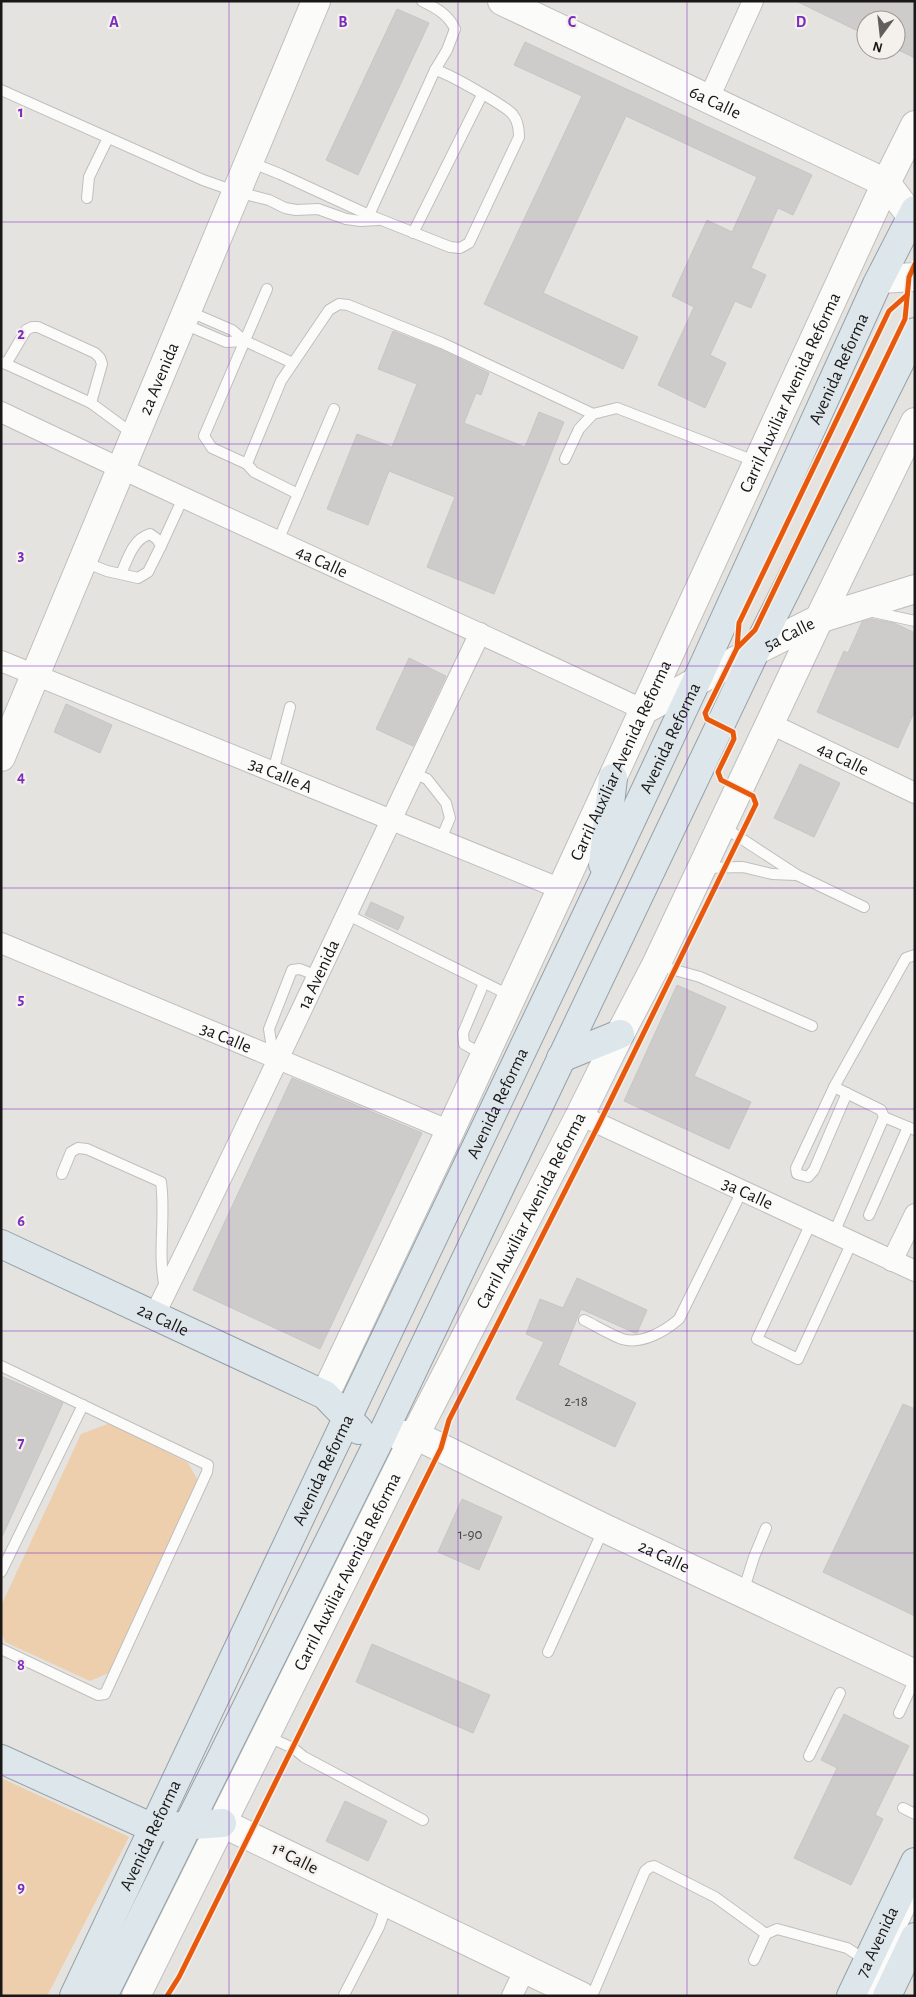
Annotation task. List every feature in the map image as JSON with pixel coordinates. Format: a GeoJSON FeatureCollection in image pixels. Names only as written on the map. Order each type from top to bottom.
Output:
{"type":"FeatureCollection","features":[{"type":"Feature","properties":{"kind":"main road","name":"Avenida Reforma"},"geometry":{"type":"LineString","coordinates":[[74,1996],[600,887],[880,279],[914,216]]}},
{"type":"Feature","properties":{"kind":"main road","name":"Avenida Reforma"},"geometry":{"type":"LineString","coordinates":[[103,1996],[382,1435],[755,652],[915,332]]}},
{"type":"Feature","properties":{"kind":"main road"},"geometry":{"type":"LineString","coordinates":[[600,887],[613,778]]}},
{"type":"Feature","properties":{"kind":"main road"},"geometry":{"type":"LineString","coordinates":[[561,1058],[620,1034]]}},
{"type":"Feature","properties":{"kind":"main road","name":"2a Calle"},"geometry":{"type":"LineString","coordinates":[[1,1244],[325,1395],[352,1425],[366,1433],[382,1435]]}},
{"type":"Feature","properties":{"kind":"main road","name":"2a Calle"},"geometry":{"type":"LineString","coordinates":[[325,1395],[376,1394],[387,1399],[394,1407]]}},
{"type":"Feature","properties":{"kind":"main road","name":"1ª Calle"},"geometry":{"type":"LineString","coordinates":[[1,1759],[153,1828],[222,1823]]}},
{"type":"Feature","properties":{"kind":"main road","name":"7a Avenida"},"geometry":{"type":"LineString","coordinates":[[851,1996],[915,1862]]}},
{"type":"Feature","properties":{"kind":"main road","name":"7a Avenida"},"geometry":{"type":"LineString","coordinates":[[887,1996],[915,1937]]}},
{"type":"Feature","properties":{"kind":"street","name":"2a Avenida"},"geometry":{"type":"LineString","coordinates":[[1,757],[316,1]]}},
{"type":"Feature","properties":{"kind":"street","name":"6a Calle"},"geometry":{"type":"LineString","coordinates":[[502,1],[886,184],[914,216]]}},
{"type":"Feature","properties":{"kind":"street"},"geometry":{"type":"LineString","coordinates":[[709,98],[753,1]]}},
{"type":"Feature","properties":{"kind":"street","name":"Carril Auxiliar Avenida Reforma"},"geometry":{"type":"LineString","coordinates":[[325,1395],[450,1131],[886,184],[915,125]]}},
{"type":"Feature","properties":{"kind":"street"},"geometry":{"type":"LineString","coordinates":[[880,279],[915,277]]}},
{"type":"Feature","properties":{"kind":"street","name":"4a Calle"},"geometry":{"type":"LineString","coordinates":[[1,412],[122,470],[644,710]]}},
{"type":"Feature","properties":{"kind":"street","name":"Carril Auxiliar Avenida Reforma"},"geometry":{"type":"LineString","coordinates":[[136,1996],[415,1435],[656,965],[700,869],[771,724],[818,619],[915,422]]}},
{"type":"Feature","properties":{"kind":"street","name":"5a Calle"},"geometry":{"type":"LineString","coordinates":[[644,710],[818,619],[915,589]]}},
{"type":"Feature","properties":{"kind":"street","name":"1a Avenida"},"geometry":{"type":"LineString","coordinates":[[154,1316],[480,633]]}},
{"type":"Feature","properties":{"kind":"street","name":"3a Calle A"},"geometry":{"type":"LineString","coordinates":[[1,661],[561,889]]}},
{"type":"Feature","properties":{"kind":"street","name":"4a Calle"},"geometry":{"type":"LineString","coordinates":[[771,724],[915,793]]}},
{"type":"Feature","properties":{"kind":"street","name":"3a Calle"},"geometry":{"type":"LineString","coordinates":[[1,943],[450,1131]]}},
{"type":"Feature","properties":{"kind":"street","name":"3a Calle"},"geometry":{"type":"LineString","coordinates":[[580,1115],[915,1271]]}},
{"type":"Feature","properties":{"kind":"street"},"geometry":{"type":"LineString","coordinates":[[892,1261],[915,1214]]}},
{"type":"Feature","properties":{"kind":"street","name":"2a Calle"},"geometry":{"type":"LineString","coordinates":[[394,1407],[415,1435]]}},
{"type":"Feature","properties":{"kind":"street","name":"2a Calle"},"geometry":{"type":"LineString","coordinates":[[382,1435],[415,1435],[604,1528],[915,1674]]}},
{"type":"Feature","properties":{"kind":"street","name":"1ª Calle"},"geometry":{"type":"LineString","coordinates":[[222,1823],[581,1996]]}},
{"type":"Feature","properties":{"kind":"street"},"geometry":{"type":"LineString","coordinates":[[512,1996],[525,1969]]}},
{"type":"Feature","properties":{"kind":"lane"},"geometry":{"type":"LineString","coordinates":[[369,214],[447,50],[455,29],[451,21],[441,10],[422,1]]}},
{"type":"Feature","properties":{"kind":"lane"},"geometry":{"type":"LineString","coordinates":[[250,162],[381,220],[450,247],[460,248],[469,243],[519,138],[519,128],[513,114],[448,74],[436,70]]}},
{"type":"Feature","properties":{"kind":"lane"},"geometry":{"type":"LineString","coordinates":[[1,90],[203,180],[237,192],[269,200],[285,208],[296,210],[318,209],[346,219],[361,221],[381,220]]}},
{"type":"Feature","properties":{"kind":"lane"},"geometry":{"type":"LineString","coordinates":[[413,233],[482,95]]}},
{"type":"Feature","properties":{"kind":"lane"},"geometry":{"type":"LineString","coordinates":[[87,198],[89,177],[108,138]]}},
{"type":"Feature","properties":{"kind":"lane"},"geometry":{"type":"LineString","coordinates":[[267,289],[204,436],[212,448],[247,464],[254,472],[298,494]]}},
{"type":"Feature","properties":{"kind":"lane"},"geometry":{"type":"LineString","coordinates":[[247,464],[281,381],[329,310],[339,304],[348,305],[442,343],[593,414]]}},
{"type":"Feature","properties":{"kind":"lane"},"geometry":{"type":"LineString","coordinates":[[185,317],[232,330],[245,341],[293,363]]}},
{"type":"Feature","properties":{"kind":"lane"},"geometry":{"type":"LineString","coordinates":[[91,403],[102,364],[100,358],[95,353],[38,327],[26,330],[4,363],[91,403],[136,436]]}},
{"type":"Feature","properties":{"kind":"lane"},"geometry":{"type":"LineString","coordinates":[[565,459],[579,429],[593,414],[618,408],[758,462]]}},
{"type":"Feature","properties":{"kind":"lane"},"geometry":{"type":"LineString","coordinates":[[278,541],[334,409]]}},
{"type":"Feature","properties":{"kind":"lane"},"geometry":{"type":"LineString","coordinates":[[83,561],[107,571],[138,578],[148,572],[184,498]]}},
{"type":"Feature","properties":{"kind":"lane"},"geometry":{"type":"LineString","coordinates":[[120,574],[135,544],[142,536],[150,534],[157,539],[161,546]]}},
{"type":"Feature","properties":{"kind":"lane"},"geometry":{"type":"LineString","coordinates":[[854,608],[915,621]]}},
{"type":"Feature","properties":{"kind":"lane"},"geometry":{"type":"LineString","coordinates":[[273,772],[290,707]]}},
{"type":"Feature","properties":{"kind":"lane"},"geometry":{"type":"LineString","coordinates":[[413,772],[427,779],[446,803],[450,818],[441,839]]}},
{"type":"Feature","properties":{"kind":"lane"},"geometry":{"type":"LineString","coordinates":[[721,826],[796,875],[864,907]]}},
{"type":"Feature","properties":{"kind":"lane"},"geometry":{"type":"LineString","coordinates":[[700,869],[744,867],[772,874],[796,875]]}},
{"type":"Feature","properties":{"kind":"lane"},"geometry":{"type":"LineString","coordinates":[[346,914],[512,996]]}},
{"type":"Feature","properties":{"kind":"lane"},"geometry":{"type":"LineString","coordinates":[[847,1093],[814,1170],[808,1177],[797,1174],[796,1168],[834,1086],[906,958],[915,954]]}},
{"type":"Feature","properties":{"kind":"lane"},"geometry":{"type":"LineString","coordinates":[[656,965],[700,977],[812,1026]]}},
{"type":"Feature","properties":{"kind":"lane"},"geometry":{"type":"LineString","coordinates":[[484,983],[462,1039],[464,1044],[484,1055]]}},
{"type":"Feature","properties":{"kind":"lane"},"geometry":{"type":"LineString","coordinates":[[834,1086],[881,1110],[884,1117],[911,1129],[869,1215]]}},
{"type":"Feature","properties":{"kind":"lane"},"geometry":{"type":"LineString","coordinates":[[834,1233],[884,1117]]}},
{"type":"Feature","properties":{"kind":"lane"},"geometry":{"type":"LineString","coordinates":[[62,1174],[71,1152],[78,1148],[87,1149],[160,1182],[162,1195],[160,1270],[166,1292]]}},
{"type":"Feature","properties":{"kind":"lane"},"geometry":{"type":"LineString","coordinates":[[584,1320],[624,1339],[642,1339],[664,1331],[679,1319],[742,1191]]}},
{"type":"Feature","properties":{"kind":"lane"},"geometry":{"type":"LineString","coordinates":[[811,1223],[757,1339],[798,1359],[852,1242]]}},
{"type":"Feature","properties":{"kind":"lane"},"geometry":{"type":"LineString","coordinates":[[1,1366],[208,1465],[207,1472],[105,1694],[98,1695],[1,1649]]}},
{"type":"Feature","properties":{"kind":"lane"},"geometry":{"type":"LineString","coordinates":[[1,1572],[83,1405]]}},
{"type":"Feature","properties":{"kind":"lane"},"geometry":{"type":"LineString","coordinates":[[548,1652],[604,1528]]}},
{"type":"Feature","properties":{"kind":"lane"},"geometry":{"type":"LineString","coordinates":[[742,1592],[766,1528]]}},
{"type":"Feature","properties":{"kind":"lane"},"geometry":{"type":"LineString","coordinates":[[899,1713],[915,1679]]}},
{"type":"Feature","properties":{"kind":"lane"},"geometry":{"type":"LineString","coordinates":[[809,1756],[840,1693]]}},
{"type":"Feature","properties":{"kind":"lane"},"geometry":{"type":"LineString","coordinates":[[266,1736],[293,1748],[304,1757],[423,1820]]}},
{"type":"Feature","properties":{"kind":"lane"},"geometry":{"type":"LineString","coordinates":[[903,1808],[915,1814]]}},
{"type":"Feature","properties":{"kind":"lane"},"geometry":{"type":"LineString","coordinates":[[592,1996],[645,1871],[650,1867],[654,1866],[715,1897],[766,1934]]}},
{"type":"Feature","properties":{"kind":"lane"},"geometry":{"type":"LineString","coordinates":[[868,1996],[915,1898]]}},
{"type":"Feature","properties":{"kind":"lane"},"geometry":{"type":"LineString","coordinates":[[344,1996],[379,1926],[387,1903]]}},
{"type":"Feature","properties":{"kind":"lane"},"geometry":{"type":"LineString","coordinates":[[754,1960],[766,1934],[777,1929],[847,1948],[868,1961]]}},
{"type":"Feature","properties":{"kind":"shaded area"},"geometry":{"type":"Polygon","coordinates":[[[110,1423],[188,1463],[200,1484],[111,1672],[90,1681],[5,1642],[1,1630],[1,1606],[81,1434],[110,1423]]]}},
{"type":"Feature","properties":{"kind":"shaded area"},"geometry":{"type":"Polygon","coordinates":[[[1,1778],[129,1837],[47,1996],[1,1996],[1,1778]]]}},
{"type":"Feature","properties":{"kind":"building"},"geometry":{"type":"Polygon","coordinates":[[[796,1],[915,1],[915,58],[906,54],[906,10],[856,10],[856,30],[796,1]]]}},
{"type":"Feature","properties":{"kind":"building"},"geometry":{"type":"Polygon","coordinates":[[[397,9],[429,23],[358,175],[326,160],[397,9]]]}},
{"type":"Feature","properties":{"kind":"building"},"geometry":{"type":"Polygon","coordinates":[[[525,42],[812,175],[793,215],[778,208],[751,268],[766,275],[751,308],[735,301],[710,355],[726,363],[705,408],[658,385],[694,307],[672,296],[707,220],[732,232],[757,177],[626,116],[543,293],[638,337],[623,369],[484,304],[582,96],[514,65],[525,42]]]}},
{"type":"Feature","properties":{"kind":"building"},"geometry":{"type":"Polygon","coordinates":[[[393,331],[439,349],[489,373],[481,395],[476,393],[464,423],[525,447],[539,412],[564,422],[494,594],[427,567],[455,497],[389,471],[368,525],[327,509],[357,434],[392,447],[417,384],[378,369],[393,331]]]}},
{"type":"Feature","properties":{"kind":"building"},"geometry":{"type":"Polygon","coordinates":[[[872,619],[894,623],[915,633],[915,710],[898,748],[817,712],[844,651],[848,653],[862,622],[872,619]]]}},
{"type":"Feature","properties":{"kind":"building"},"geometry":{"type":"Polygon","coordinates":[[[409,658],[446,676],[413,746],[376,729],[409,658]]]}},
{"type":"Feature","properties":{"kind":"building"},"geometry":{"type":"Polygon","coordinates":[[[66,704],[112,725],[100,753],[54,732],[66,704]]]}},
{"type":"Feature","properties":{"kind":"building"},"geometry":{"type":"Polygon","coordinates":[[[800,764],[840,783],[814,837],[774,818],[800,764]]]}},
{"type":"Feature","properties":{"kind":"building"},"geometry":{"type":"Polygon","coordinates":[[[371,902],[404,917],[398,930],[365,915],[371,902]]]}},
{"type":"Feature","properties":{"kind":"building"},"geometry":{"type":"Polygon","coordinates":[[[677,985],[726,1007],[694,1076],[751,1102],[729,1149],[624,1101],[677,985]]]}},
{"type":"Feature","properties":{"kind":"building"},"geometry":{"type":"Polygon","coordinates":[[[292,1078],[422,1133],[320,1349],[193,1290],[292,1078]]]}},
{"type":"Feature","properties":{"kind":"building"},"geometry":{"type":"Polygon","coordinates":[[[577,1278],[647,1310],[637,1333],[635,1333],[581,1309],[558,1365],[636,1403],[615,1447],[516,1399],[544,1342],[526,1334],[540,1299],[563,1308],[577,1278]]]}},
{"type":"Feature","properties":{"kind":"building"},"geometry":{"type":"Polygon","coordinates":[[[1,1376],[63,1403],[1,1539],[1,1376]]]}},
{"type":"Feature","properties":{"kind":"building"},"geometry":{"type":"Polygon","coordinates":[[[903,1404],[915,1409],[915,1616],[823,1572],[903,1404]]]}},
{"type":"Feature","properties":{"kind":"building"},"geometry":{"type":"Polygon","coordinates":[[[462,1499],[502,1517],[479,1570],[438,1552],[462,1499]]]}},
{"type":"Feature","properties":{"kind":"building"},"geometry":{"type":"Polygon","coordinates":[[[372,1644],[490,1695],[473,1733],[356,1682],[372,1644]]]}},
{"type":"Feature","properties":{"kind":"building"},"geometry":{"type":"Polygon","coordinates":[[[844,1714],[909,1746],[875,1815],[883,1819],[851,1885],[794,1858],[837,1768],[821,1760],[844,1714]]]}},
{"type":"Feature","properties":{"kind":"building"},"geometry":{"type":"Polygon","coordinates":[[[345,1801],[387,1821],[368,1861],[326,1841],[345,1801]]]}},
{"type":"Feature","properties":{"kind":"cycle path"},"geometry":{"type":"LineString","coordinates":[[167,1996],[179,1977],[441,1448],[449,1420],[599,1124],[756,804],[753,796],[721,780],[718,772],[734,739],[733,732],[707,719],[705,713],[737,648],[755,630],[905,319],[909,277],[915,264]]}},
{"type":"Feature","properties":{"kind":"cycle path"},"geometry":{"type":"LineString","coordinates":[[737,648],[739,623],[889,311],[907,295]]}}]}
